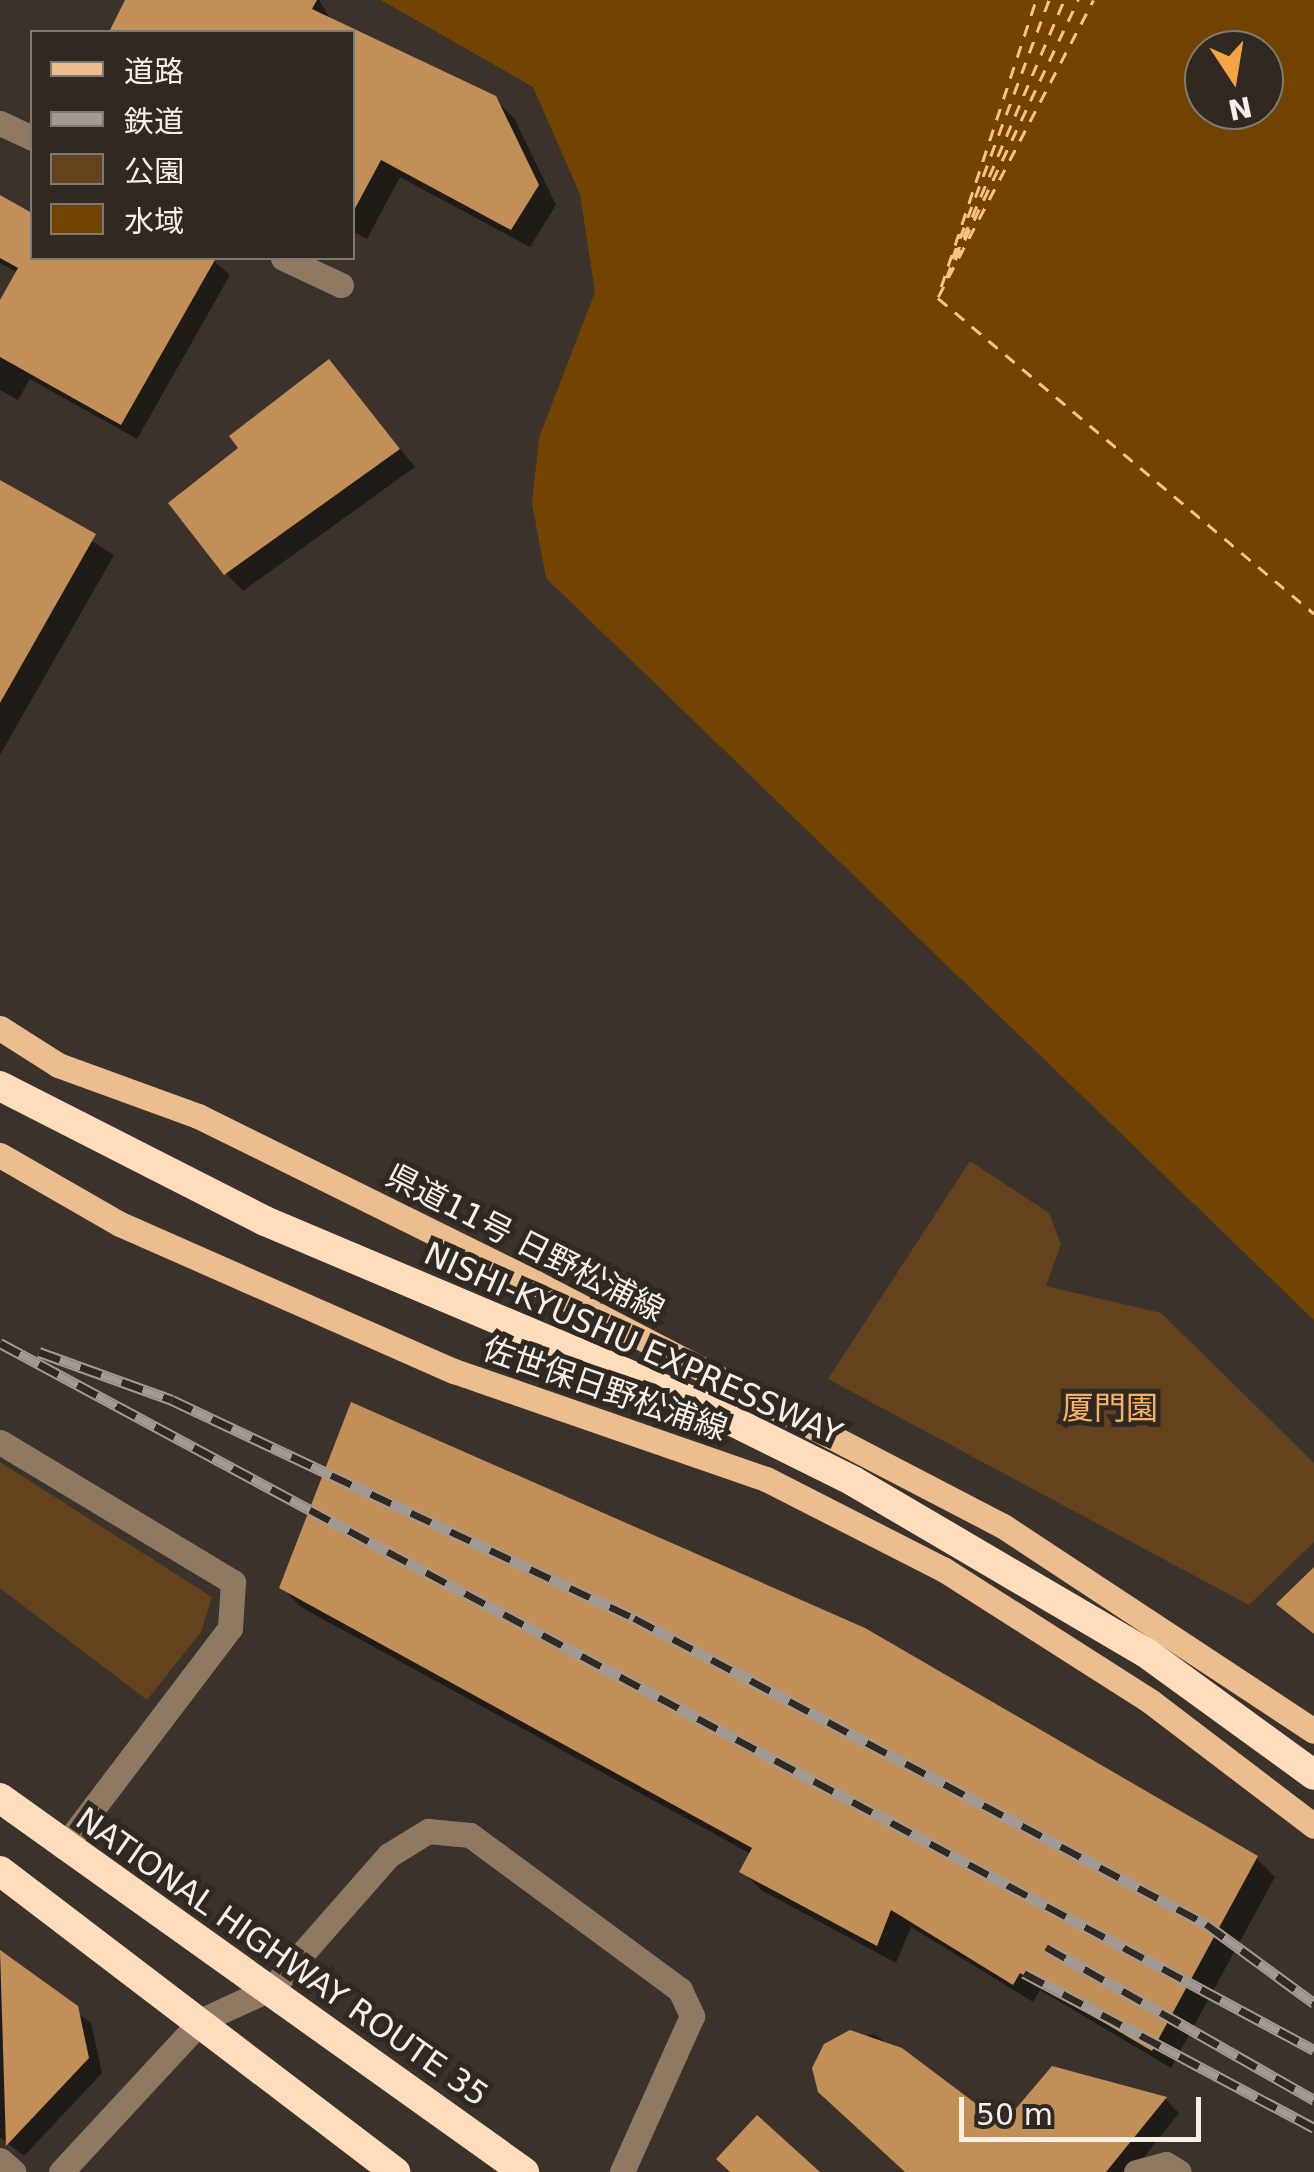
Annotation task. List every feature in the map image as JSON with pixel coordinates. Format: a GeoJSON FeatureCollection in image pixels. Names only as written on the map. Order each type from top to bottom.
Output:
{"type":"FeatureCollection","features":[{"type":"Feature","properties":{"kind":"highway","name":"NISHI-KYUSHU EXPRESSWAY"},"geometry":{"type":"LineString","coordinates":[[0,1086],[266,1221],[698,1404],[853,1481],[1145,1652],[1314,1775]]}},
{"type":"Feature","properties":{"kind":"highway","name":"NATIONAL HIGHWAY ROUTE 35"},"geometry":{"type":"LineString","coordinates":[[0,1798],[64,1847],[272,1988],[524,2172]]}},
{"type":"Feature","properties":{"kind":"highway"},"geometry":{"type":"LineString","coordinates":[[0,1871],[202,2020],[395,2172]]}},
{"type":"Feature","properties":{"kind":"main road","name":"県道11号 日野松浦線"},"geometry":{"type":"LineString","coordinates":[[0,1028],[58,1065],[198,1116],[536,1283],[1003,1526],[1314,1731]]}},
{"type":"Feature","properties":{"kind":"main road","name":"佐世保日野松浦線"},"geometry":{"type":"LineString","coordinates":[[1,1159],[120,1224],[454,1372],[766,1479],[872,1533],[1150,1701],[1314,1826]]}},
{"type":"Feature","properties":{"kind":"street"},"geometry":{"type":"LineString","coordinates":[[0,122],[30,137]]}},
{"type":"Feature","properties":{"kind":"street"},"geometry":{"type":"LineString","coordinates":[[288,260],[341,285]]}},
{"type":"Feature","properties":{"kind":"street"},"geometry":{"type":"LineString","coordinates":[[0,1442],[232,1582],[230,1628],[64,1847]]}},
{"type":"Feature","properties":{"kind":"street"},"geometry":{"type":"LineString","coordinates":[[61,2172],[202,2020],[272,1988],[389,1855],[428,1831],[470,1835],[680,1990],[692,2016],[622,2172]]}},
{"type":"Feature","properties":{"kind":"street"},"geometry":{"type":"LineString","coordinates":[[0,2160],[14,2172]]}},
{"type":"Feature","properties":{"kind":"street"},"geometry":{"type":"LineString","coordinates":[[1136,2172],[1166,2164],[1179,2172]]}},
{"type":"Feature","properties":{"kind":"green space","name":"厦門園"},"geometry":{"type":"Polygon","coordinates":[[[970,1161],[1049,1213],[1061,1244],[1046,1286],[1161,1313],[1314,1463],[1314,1542],[1249,1605],[828,1379],[970,1161]]]}},
{"type":"Feature","properties":{"kind":"green space"},"geometry":{"type":"Polygon","coordinates":[[[0,1462],[212,1597],[201,1632],[147,1700],[0,1588],[0,1462]]]}},
{"type":"Feature","properties":{"kind":"water"},"geometry":{"type":"Polygon","coordinates":[[[381,0],[1314,0],[1314,1320],[546,578],[532,503],[539,438],[595,292],[580,194],[533,87],[381,0]]]}},
{"type":"Feature","properties":{"kind":"building"},"geometry":{"type":"Polygon","coordinates":[[[125,0],[317,0],[312,9],[496,96],[539,185],[511,230],[381,160],[355,208],[355,30],[110,30],[125,0]]]}},
{"type":"Feature","properties":{"kind":"building"},"geometry":{"type":"Polygon","coordinates":[[[0,195],[30,212],[30,260],[215,260],[121,425],[0,357],[0,300],[18,268],[0,258],[0,195]]]}},
{"type":"Feature","properties":{"kind":"building"},"geometry":{"type":"Polygon","coordinates":[[[329,359],[400,449],[224,575],[168,503],[238,448],[229,436],[329,359]]]}},
{"type":"Feature","properties":{"kind":"building"},"geometry":{"type":"Polygon","coordinates":[[[0,480],[96,534],[0,703],[0,480]]]}},
{"type":"Feature","properties":{"kind":"building"},"geometry":{"type":"Polygon","coordinates":[[[351,1402],[865,1628],[1258,1856],[1152,2051],[1020,1973],[1013,1985],[891,1910],[877,1946],[739,1872],[752,1848],[279,1588],[351,1402]]]}},
{"type":"Feature","properties":{"kind":"building"},"geometry":{"type":"Polygon","coordinates":[[[1314,1567],[1314,1634],[1276,1604],[1314,1567]]]}},
{"type":"Feature","properties":{"kind":"building"},"geometry":{"type":"Polygon","coordinates":[[[0,1950],[78,2006],[89,2058],[6,2146],[0,1950]]]}},
{"type":"Feature","properties":{"kind":"building"},"geometry":{"type":"Polygon","coordinates":[[[850,2030],[902,2048],[1003,2124],[1052,2066],[1167,2097],[1106,2172],[905,2172],[818,2092],[812,2068],[824,2044],[850,2030]]]}},
{"type":"Feature","properties":{"kind":"building"},"geometry":{"type":"Polygon","coordinates":[[[757,2115],[820,2172],[730,2172],[716,2159],[757,2115]]]}},
{"type":"Feature","properties":{"kind":"ferry route"},"geometry":{"type":"LineString","coordinates":[[941,287],[1036,0]]}},
{"type":"Feature","properties":{"kind":"ferry route"},"geometry":{"type":"LineString","coordinates":[[952,259],[1049,0]]}},
{"type":"Feature","properties":{"kind":"ferry route"},"geometry":{"type":"LineString","coordinates":[[946,278],[1064,0]]}},
{"type":"Feature","properties":{"kind":"ferry route"},"geometry":{"type":"LineString","coordinates":[[955,260],[1078,0]]}},
{"type":"Feature","properties":{"kind":"ferry route"},"geometry":{"type":"LineString","coordinates":[[938,297],[1093,0]]}},
{"type":"Feature","properties":{"kind":"ferry route"},"geometry":{"type":"LineString","coordinates":[[938,298],[1314,613]]}},
{"type":"Feature","properties":{"kind":"railway"},"geometry":{"type":"LineString","coordinates":[[0,1343],[1314,2050]]}},
{"type":"Feature","properties":{"kind":"railway"},"geometry":{"type":"LineString","coordinates":[[39,1352],[172,1400],[634,1618],[1206,1924],[1314,2003]]}},
{"type":"Feature","properties":{"kind":"railway"},"geometry":{"type":"LineString","coordinates":[[1046,1947],[1314,2100]]}},
{"type":"Feature","properties":{"kind":"railway"},"geometry":{"type":"LineString","coordinates":[[1024,1973],[1314,2128]]}}]}
